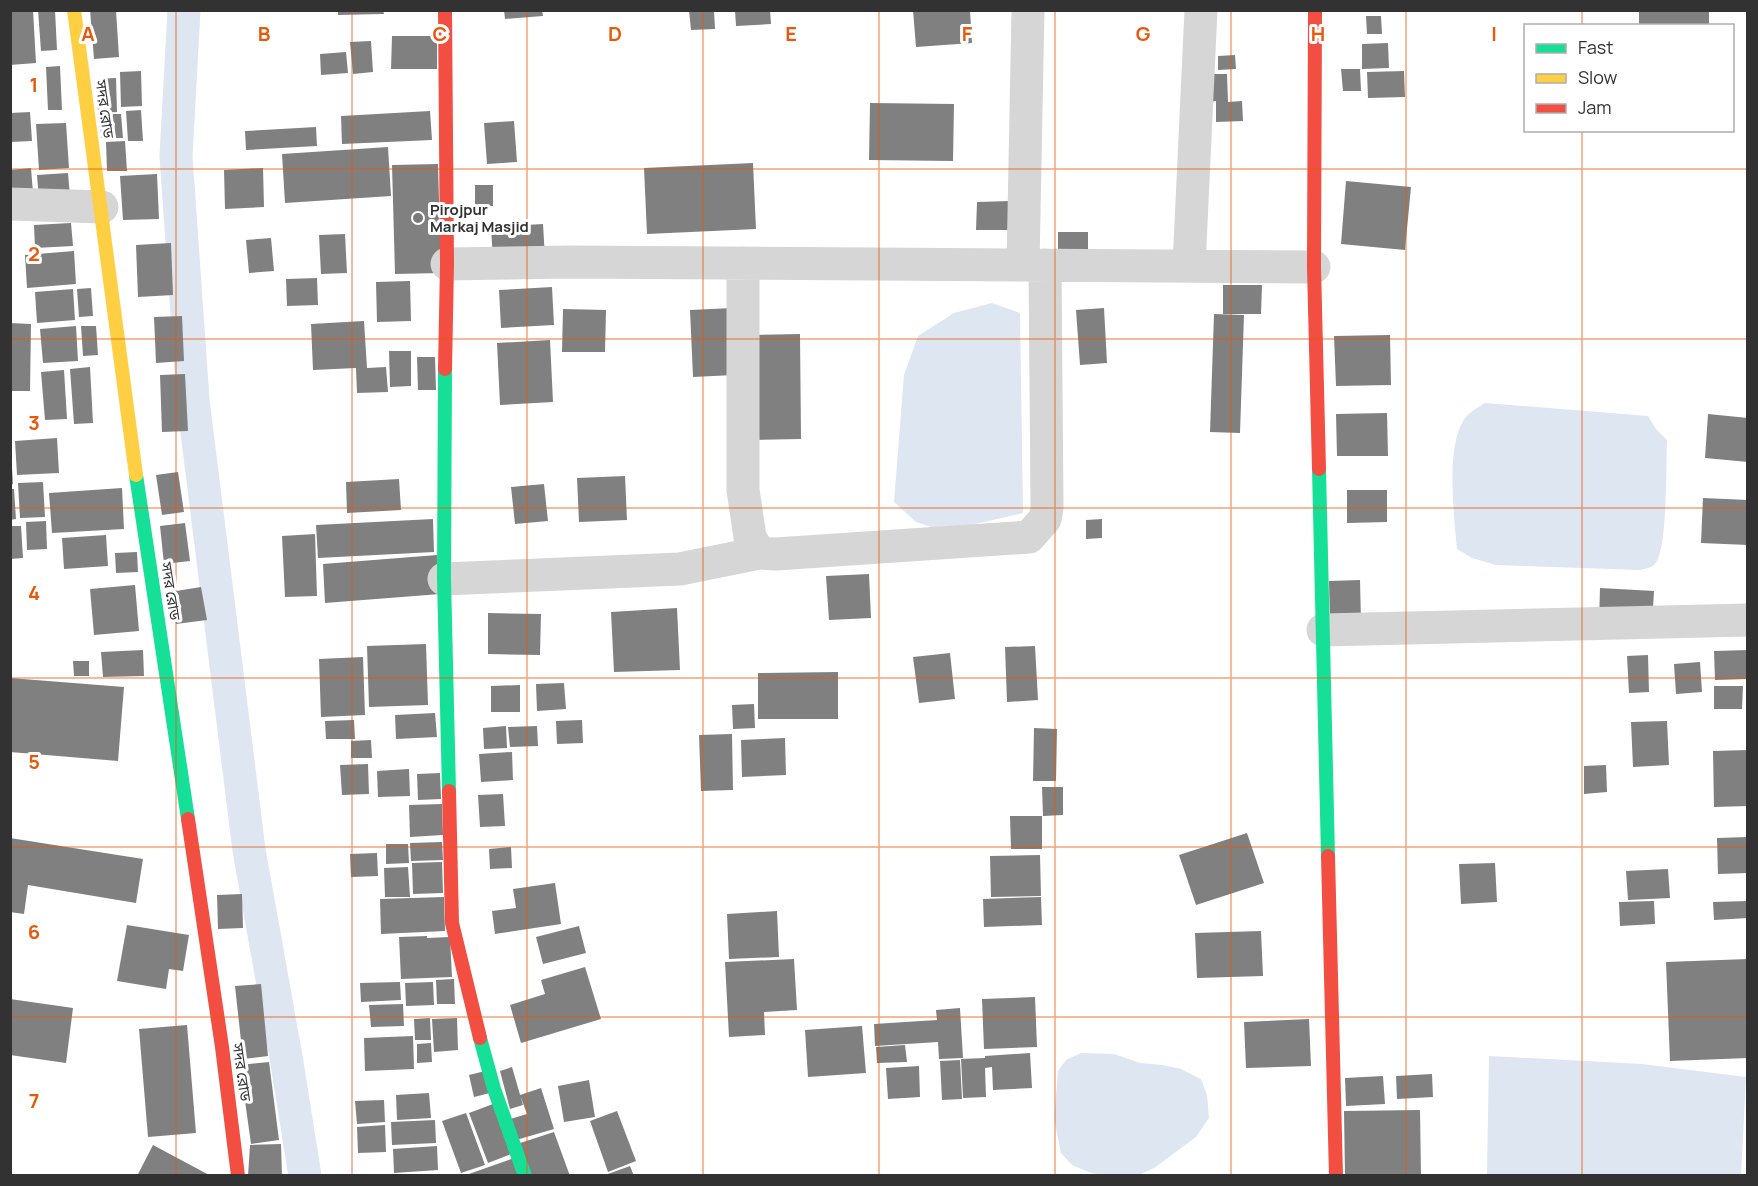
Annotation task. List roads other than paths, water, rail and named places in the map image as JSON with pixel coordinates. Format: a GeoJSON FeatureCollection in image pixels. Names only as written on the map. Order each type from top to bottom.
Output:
{"type":"FeatureCollection","features":[{"type":"Feature","properties":{"kind":"street","name":"সদর রোড"},"geometry":{"type":"LineString","coordinates":[[74,10],[134,459],[218,1024],[238,1176]]}},
{"type":"Feature","properties":{"kind":"street"},"geometry":{"type":"LineString","coordinates":[[445,10],[447,264],[444,579],[452,923],[494,1089],[525,1176]]}},
{"type":"Feature","properties":{"kind":"street"},"geometry":{"type":"LineString","coordinates":[[444,579],[680,569],[759,553],[776,554],[1029,537],[1045,519],[1047,508],[1034,265],[1028,10]]}},
{"type":"Feature","properties":{"kind":"street"},"geometry":{"type":"LineString","coordinates":[[1189,266],[1201,10]]}},
{"type":"Feature","properties":{"kind":"street"},"geometry":{"type":"LineString","coordinates":[[1315,10],[1314,267],[1336,1176]]}},
{"type":"Feature","properties":{"kind":"street"},"geometry":{"type":"LineString","coordinates":[[10,204],[102,207]]}},
{"type":"Feature","properties":{"kind":"street"},"geometry":{"type":"LineString","coordinates":[[447,264],[570,262],[1314,267]]}},
{"type":"Feature","properties":{"kind":"street"},"geometry":{"type":"LineString","coordinates":[[743,263],[742,490],[750,537],[759,553]]}},
{"type":"Feature","properties":{"kind":"street"},"geometry":{"type":"LineString","coordinates":[[1323,630],[1748,620]]}},
{"type":"Feature","properties":{"kind":"waterway"},"geometry":{"type":"LineString","coordinates":[[184,10],[176,156],[193,400],[249,850],[305,1176]]}},
{"type":"Feature","properties":{"kind":"place","name":"Pirojpur Markaj Masjid"},"geometry":{"type":"Point","coordinates":[418,218]}}]}
